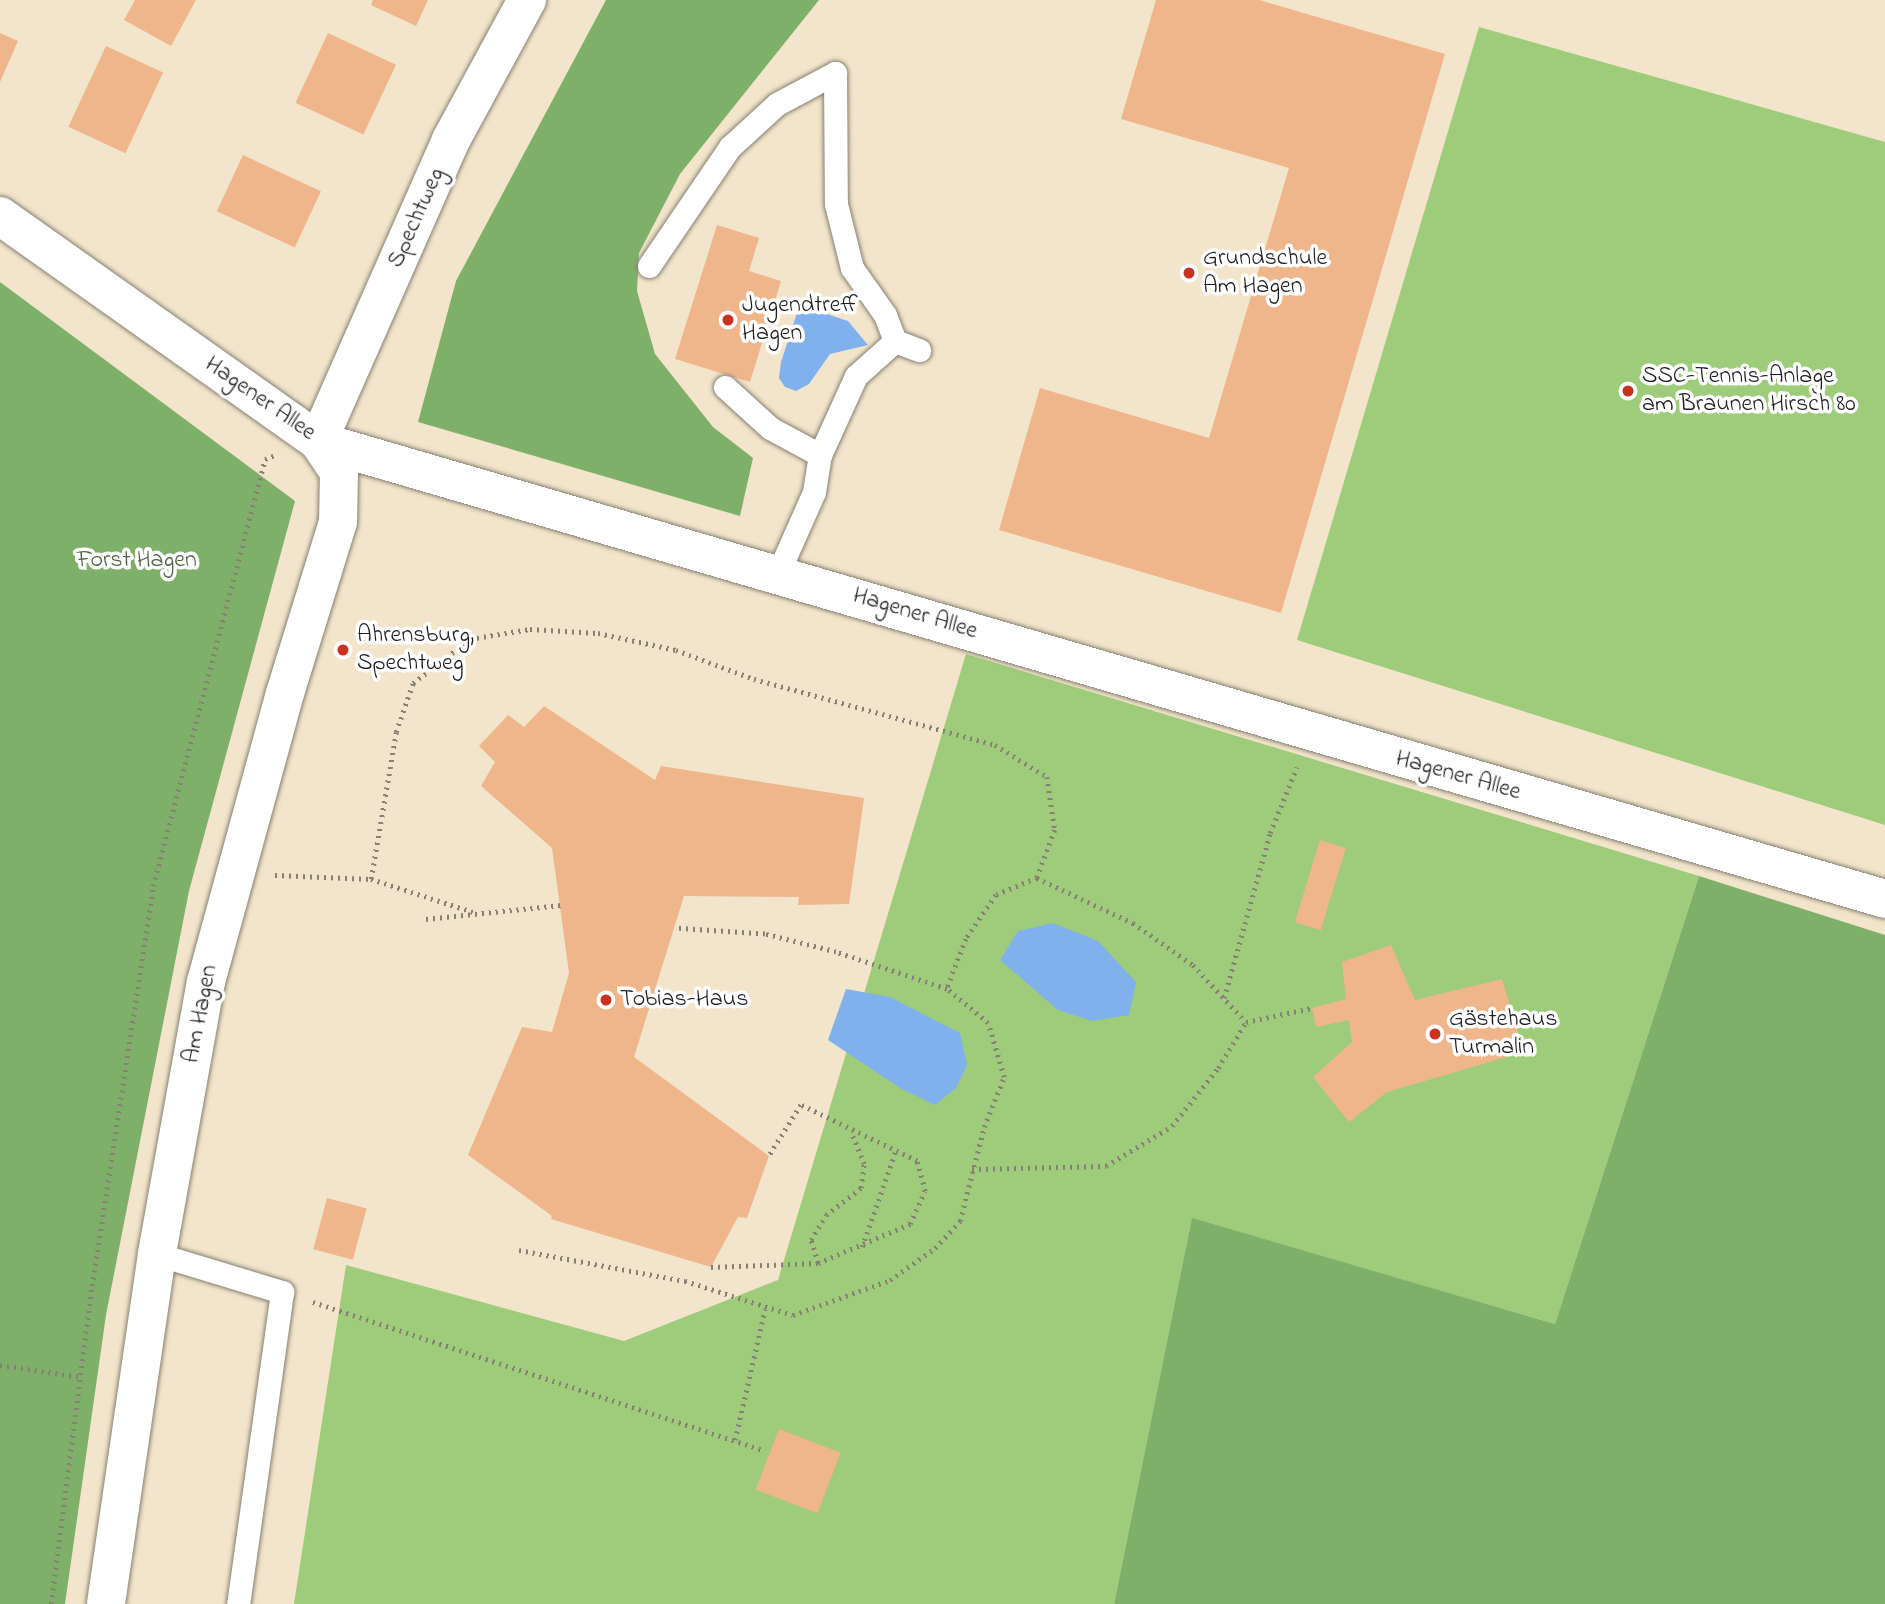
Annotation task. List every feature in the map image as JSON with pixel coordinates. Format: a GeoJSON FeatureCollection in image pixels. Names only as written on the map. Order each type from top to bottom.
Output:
{"type":"FeatureCollection","features":[{"type":"Feature","properties":{"kind":"street","name":"Spechtweg"},"geometry":{"type":"LineString","coordinates":[[318,441],[451,140],[527,0]]}},
{"type":"Feature","properties":{"kind":"street","name":"Hagener Allee"},"geometry":{"type":"LineString","coordinates":[[0,216],[318,441],[778,573],[1311,734],[1885,898]]}},
{"type":"Feature","properties":{"kind":"street","name":"Am Hagen"},"geometry":{"type":"LineString","coordinates":[[106,1604],[157,1254],[206,981],[338,522],[339,472],[318,441]]}},
{"type":"Feature","properties":{"kind":"lane"},"geometry":{"type":"LineString","coordinates":[[649,266],[730,147],[777,104],[835,73],[836,204],[852,268],[885,315],[895,341],[919,350]]}},
{"type":"Feature","properties":{"kind":"lane"},"geometry":{"type":"LineString","coordinates":[[778,573],[814,492],[820,455],[856,376],[895,341]]}},
{"type":"Feature","properties":{"kind":"lane"},"geometry":{"type":"LineString","coordinates":[[725,387],[770,428],[820,455]]}},
{"type":"Feature","properties":{"kind":"lane"},"geometry":{"type":"LineString","coordinates":[[157,1254],[282,1292],[238,1604]]}},
{"type":"Feature","properties":{"kind":"path"},"geometry":{"type":"LineString","coordinates":[[51,1604],[81,1377],[153,886],[265,459],[318,441]]}},
{"type":"Feature","properties":{"kind":"path"},"geometry":{"type":"LineString","coordinates":[[371,879],[396,732],[413,683],[470,639],[530,629],[598,633],[676,650],[778,686],[995,745],[1047,777],[1055,830],[1037,878],[996,895],[966,939],[947,989]]}},
{"type":"Feature","properties":{"kind":"path"},"geometry":{"type":"LineString","coordinates":[[1224,998],[1270,833],[1311,734]]}},
{"type":"Feature","properties":{"kind":"path"},"geometry":{"type":"LineString","coordinates":[[236,870],[307,880],[371,879],[473,912]]}},
{"type":"Feature","properties":{"kind":"path"},"geometry":{"type":"LineString","coordinates":[[1037,878],[1133,923],[1193,965],[1246,1022]]}},
{"type":"Feature","properties":{"kind":"path"},"geometry":{"type":"LineString","coordinates":[[426,919],[473,912],[561,905]]}},
{"type":"Feature","properties":{"kind":"path"},"geometry":{"type":"LineString","coordinates":[[519,1250],[685,1281],[765,1309],[793,1315],[890,1280],[935,1248],[960,1221],[972,1169],[1004,1077],[988,1023],[947,989],[765,934],[674,928]]}},
{"type":"Feature","properties":{"kind":"path"},"geometry":{"type":"LineString","coordinates":[[972,1169],[1106,1166],[1172,1126],[1218,1068],[1246,1022],[1312,1008]]}},
{"type":"Feature","properties":{"kind":"path"},"geometry":{"type":"LineString","coordinates":[[710,1267],[818,1263],[861,1248],[910,1224],[925,1191],[916,1161],[801,1105],[769,1156]]}},
{"type":"Feature","properties":{"kind":"path"},"geometry":{"type":"LineString","coordinates":[[818,1263],[811,1240],[826,1215],[861,1188],[864,1164],[851,1131]]}},
{"type":"Feature","properties":{"kind":"path"},"geometry":{"type":"LineString","coordinates":[[861,1248],[895,1152]]}},
{"type":"Feature","properties":{"kind":"path"},"geometry":{"type":"LineString","coordinates":[[282,1292],[764,1450]]}},
{"type":"Feature","properties":{"kind":"path"},"geometry":{"type":"LineString","coordinates":[[734,1440],[765,1309]]}},
{"type":"Feature","properties":{"kind":"path"},"geometry":{"type":"LineString","coordinates":[[0,1365],[81,1377]]}},
{"type":"Feature","properties":{"kind":"green space"},"geometry":{"type":"Polygon","coordinates":[[[606,0],[819,0],[680,174],[639,253],[637,291],[655,354],[713,427],[753,458],[740,516],[418,422],[456,281],[606,0]]]}},
{"type":"Feature","properties":{"kind":"green space","name":"SSC-Tennis-Anlage am Braunen Hirsch 80"},"geometry":{"type":"Polygon","coordinates":[[[1479,27],[1885,142],[1885,825],[1297,640],[1479,27]]]}},
{"type":"Feature","properties":{"kind":"green space","name":"Forst Hagen"},"geometry":{"type":"Polygon","coordinates":[[[0,282],[295,501],[189,891],[106,1315],[65,1604],[0,1604],[0,282]]]}},
{"type":"Feature","properties":{"kind":"green space"},"geometry":{"type":"Polygon","coordinates":[[[966,654],[1699,876],[1555,1324],[1192,1219],[1114,1604],[294,1604],[346,1265],[624,1341],[778,1280],[966,654]]]}},
{"type":"Feature","properties":{"kind":"green space"},"geometry":{"type":"Polygon","coordinates":[[[1699,876],[1885,935],[1885,1604],[1114,1604],[1192,1218],[1555,1324],[1699,876]]]}},
{"type":"Feature","properties":{"kind":"water"},"geometry":{"type":"Polygon","coordinates":[[[809,301],[821,312],[848,321],[868,345],[830,354],[809,384],[796,391],[785,387],[779,378],[781,362],[798,310],[809,301]]]}},
{"type":"Feature","properties":{"kind":"water"},"geometry":{"type":"Polygon","coordinates":[[[1053,923],[1098,941],[1136,982],[1129,1015],[1092,1021],[1058,1010],[1000,960],[1018,931],[1053,923]]]}},
{"type":"Feature","properties":{"kind":"water"},"geometry":{"type":"Polygon","coordinates":[[[846,989],[890,997],[960,1033],[967,1065],[956,1088],[935,1105],[900,1088],[828,1040],[846,989]]]}},
{"type":"Feature","properties":{"kind":"building"},"geometry":{"type":"Polygon","coordinates":[[[135,0],[196,0],[171,46],[124,20],[135,0]]]}},
{"type":"Feature","properties":{"kind":"building"},"geometry":{"type":"Polygon","coordinates":[[[373,0],[428,0],[416,26],[371,5],[373,0]]]}},
{"type":"Feature","properties":{"kind":"building"},"geometry":{"type":"Polygon","coordinates":[[[1156,0],[1259,0],[1445,54],[1281,613],[999,530],[1040,388],[1209,438],[1289,168],[1121,119],[1156,0]]]}},
{"type":"Feature","properties":{"kind":"building"},"geometry":{"type":"Polygon","coordinates":[[[0,33],[18,41],[0,82],[0,33]]]}},
{"type":"Feature","properties":{"kind":"building"},"geometry":{"type":"Polygon","coordinates":[[[328,33],[396,65],[363,134],[295,103],[328,33]]]}},
{"type":"Feature","properties":{"kind":"building"},"geometry":{"type":"Polygon","coordinates":[[[106,46],[163,73],[125,153],[68,127],[106,46]]]}},
{"type":"Feature","properties":{"kind":"building"},"geometry":{"type":"Polygon","coordinates":[[[243,155],[321,191],[295,248],[217,211],[243,155]]]}},
{"type":"Feature","properties":{"kind":"building","name":"Jugendtreff Hagen"},"geometry":{"type":"Polygon","coordinates":[[[717,225],[759,238],[749,271],[781,281],[750,382],[675,359],[717,225]]]}},
{"type":"Feature","properties":{"kind":"building","name":"Tobias-Haus"},"geometry":{"type":"Polygon","coordinates":[[[544,706],[655,780],[661,766],[864,798],[849,904],[798,905],[799,897],[684,896],[634,1057],[769,1156],[747,1218],[738,1217],[711,1267],[551,1219],[552,1216],[468,1155],[522,1027],[552,1032],[569,973],[552,848],[481,786],[495,762],[479,746],[508,715],[524,727],[544,706]]]}},
{"type":"Feature","properties":{"kind":"building"},"geometry":{"type":"Polygon","coordinates":[[[1320,840],[1346,848],[1321,930],[1295,922],[1320,840]]]}},
{"type":"Feature","properties":{"kind":"building","name":"Gästehaus Turmalin"},"geometry":{"type":"Polygon","coordinates":[[[1391,945],[1415,1000],[1502,979],[1524,1052],[1387,1092],[1349,1122],[1313,1077],[1352,1042],[1349,1020],[1316,1027],[1312,1008],[1346,999],[1342,962],[1391,945]]]}},
{"type":"Feature","properties":{"kind":"building"},"geometry":{"type":"Polygon","coordinates":[[[327,1198],[367,1209],[353,1260],[313,1249],[327,1198]]]}},
{"type":"Feature","properties":{"kind":"building"},"geometry":{"type":"Polygon","coordinates":[[[779,1429],[841,1453],[817,1513],[756,1490],[779,1429]]]}},
{"type":"Feature","properties":{"kind":"place","name":"Grundschule Am Hagen"},"geometry":{"type":"Point","coordinates":[1189,273]}},
{"type":"Feature","properties":{"kind":"place","name":"Jugendtreff Hagen"},"geometry":{"type":"Point","coordinates":[728,320]}},
{"type":"Feature","properties":{"kind":"place","name":"SSC-Tennis-Anlage am Braunen Hirsch 80"},"geometry":{"type":"Point","coordinates":[1628,391]}},
{"type":"Feature","properties":{"kind":"place","name":"Ahrensburg, Spechtweg"},"geometry":{"type":"Point","coordinates":[343,650]}},
{"type":"Feature","properties":{"kind":"place","name":"Tobias-Haus"},"geometry":{"type":"Point","coordinates":[606,1000]}},
{"type":"Feature","properties":{"kind":"place","name":"Gästehaus Turmalin"},"geometry":{"type":"Point","coordinates":[1435,1034]}}]}
